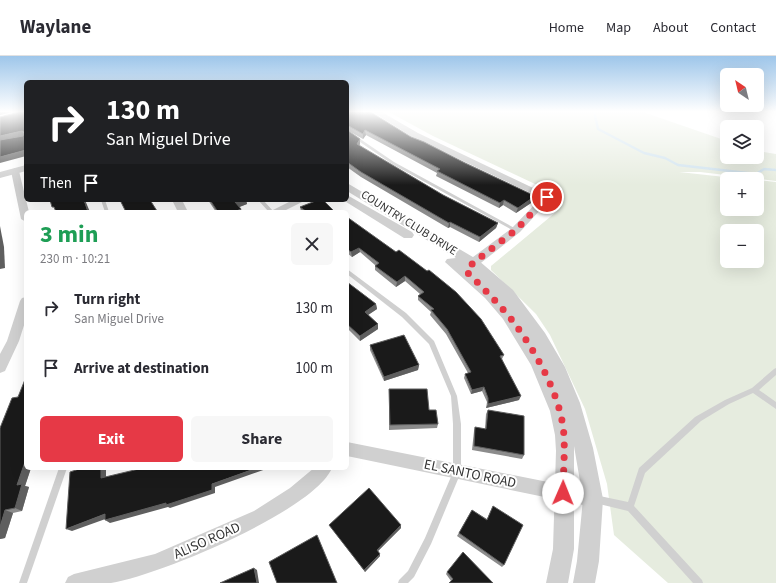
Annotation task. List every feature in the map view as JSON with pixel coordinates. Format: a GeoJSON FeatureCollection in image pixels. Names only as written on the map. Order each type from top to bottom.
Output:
{"type":"FeatureCollection","features":[{"type":"Feature","properties":{"kind":"street"},"geometry":{"type":"LineString","coordinates":[[416,136],[547,197],[516,230],[470,267]]}},
{"type":"Feature","properties":{"kind":"street"},"geometry":{"type":"LineString","coordinates":[[0,175],[21,169],[24,199]]}},
{"type":"Feature","properties":{"kind":"street","name":"COUNTRY CLUB DRIVE"},"geometry":{"type":"LineString","coordinates":[[349,187],[470,267],[508,294],[540,337],[557,367],[571,402],[584,448],[593,499],[588,561],[584,583]]}},
{"type":"Feature","properties":{"kind":"street","name":"COUNTRY CLUB DRIVE"},"geometry":{"type":"LineString","coordinates":[[349,199],[470,267],[518,328],[544,372],[559,409],[564,437],[563,556],[557,583]]}},
{"type":"Feature","properties":{"kind":"street"},"geometry":{"type":"LineString","coordinates":[[278,210],[296,202]]}},
{"type":"Feature","properties":{"kind":"street"},"geometry":{"type":"LineString","coordinates":[[0,367],[13,341],[24,307]]}},
{"type":"Feature","properties":{"kind":"street","name":"EL SANTO ROAD"},"geometry":{"type":"LineString","coordinates":[[349,449],[593,499]]}},
{"type":"Feature","properties":{"kind":"street","name":"ALISO ROAD"},"geometry":{"type":"LineString","coordinates":[[74,583],[156,563],[260,517],[296,494],[318,476],[322,470]]}},
{"type":"Feature","properties":{"kind":"lane"},"geometry":{"type":"LineString","coordinates":[[352,136],[393,163],[516,230]]}},
{"type":"Feature","properties":{"kind":"lane"},"geometry":{"type":"LineString","coordinates":[[262,202],[271,210]]}},
{"type":"Feature","properties":{"kind":"lane"},"geometry":{"type":"LineString","coordinates":[[349,273],[404,315],[432,343],[454,396],[457,424],[456,472],[428,541],[410,574],[402,583]]}},
{"type":"Feature","properties":{"kind":"lane"},"geometry":{"type":"LineString","coordinates":[[630,507],[642,471],[698,419],[727,402],[754,390],[776,371]]}},
{"type":"Feature","properties":{"kind":"lane"},"geometry":{"type":"LineString","coordinates":[[754,390],[776,406]]}},
{"type":"Feature","properties":{"kind":"lane"},"geometry":{"type":"LineString","coordinates":[[23,583],[62,470]]}},
{"type":"Feature","properties":{"kind":"lane"},"geometry":{"type":"LineString","coordinates":[[593,499],[630,507],[699,583]]}},
{"type":"Feature","properties":{"kind":"shaded area"},"geometry":{"type":"Polygon","coordinates":[[[432,136],[711,136],[720,139],[720,164],[764,164],[764,152],[776,154],[776,181],[764,180],[764,172],[720,172],[720,174],[700,172],[679,172],[720,176],[720,216],[764,216],[764,181],[776,182],[776,583],[668,583],[614,535],[607,484],[585,409],[550,335],[536,314],[491,270],[491,266],[556,212],[561,205],[560,200],[552,192],[432,136]]]}},
{"type":"Feature","properties":{"kind":"building"},"geometry":{"type":"Polygon","coordinates":[[[23,136],[24,151],[0,157],[0,140],[23,136]]]}},
{"type":"Feature","properties":{"kind":"building"},"geometry":{"type":"Polygon","coordinates":[[[349,136],[355,136],[360,139],[357,144],[443,195],[498,223],[480,237],[450,222],[449,223],[361,172],[349,163],[349,136]]]}},
{"type":"Feature","properties":{"kind":"building"},"geometry":{"type":"Polygon","coordinates":[[[376,136],[409,136],[535,196],[518,208],[504,200],[500,203],[437,171],[440,169],[376,136]]]}},
{"type":"Feature","properties":{"kind":"building"},"geometry":{"type":"Polygon","coordinates":[[[51,202],[85,202],[87,210],[55,210],[54,207],[52,207],[51,202]]]}},
{"type":"Feature","properties":{"kind":"building"},"geometry":{"type":"Polygon","coordinates":[[[121,202],[151,202],[156,210],[125,210],[121,202]]]}},
{"type":"Feature","properties":{"kind":"building"},"geometry":{"type":"Polygon","coordinates":[[[211,202],[235,202],[241,209],[239,210],[217,210],[211,202]]]}},
{"type":"Feature","properties":{"kind":"building"},"geometry":{"type":"Polygon","coordinates":[[[313,202],[325,202],[333,210],[304,210],[300,207],[313,202]]]}},
{"type":"Feature","properties":{"kind":"building"},"geometry":{"type":"Polygon","coordinates":[[[349,218],[396,252],[399,250],[427,271],[429,270],[456,292],[481,319],[504,355],[500,356],[521,396],[488,404],[488,398],[484,387],[472,390],[465,374],[471,372],[447,329],[431,310],[434,309],[418,296],[424,292],[405,276],[397,282],[375,266],[379,263],[359,248],[351,252],[349,250],[349,218]]]}},
{"type":"Feature","properties":{"kind":"building"},"geometry":{"type":"Polygon","coordinates":[[[349,284],[376,304],[365,312],[378,324],[360,336],[349,326],[349,284]]]}},
{"type":"Feature","properties":{"kind":"building"},"geometry":{"type":"Polygon","coordinates":[[[404,335],[419,365],[384,377],[370,345],[404,335]]]}},
{"type":"Feature","properties":{"kind":"building"},"geometry":{"type":"Polygon","coordinates":[[[24,382],[24,465],[17,485],[22,484],[15,508],[5,510],[0,527],[0,428],[12,398],[18,397],[24,382]]]}},
{"type":"Feature","properties":{"kind":"building"},"geometry":{"type":"Polygon","coordinates":[[[389,389],[427,389],[429,410],[436,410],[438,424],[390,425],[389,389]]]}},
{"type":"Feature","properties":{"kind":"building"},"geometry":{"type":"Polygon","coordinates":[[[488,410],[524,416],[524,455],[474,446],[475,427],[486,429],[488,410]]]}},
{"type":"Feature","properties":{"kind":"building"},"geometry":{"type":"Polygon","coordinates":[[[76,470],[101,470],[101,478],[135,470],[251,470],[212,484],[212,490],[166,505],[166,503],[105,520],[105,514],[66,529],[70,472],[76,470]]]}},
{"type":"Feature","properties":{"kind":"building"},"geometry":{"type":"Polygon","coordinates":[[[369,488],[401,525],[377,550],[380,554],[364,570],[329,525],[369,488]]]}},
{"type":"Feature","properties":{"kind":"building"},"geometry":{"type":"Polygon","coordinates":[[[493,506],[523,525],[504,565],[459,533],[472,510],[487,520],[493,506]]]}},
{"type":"Feature","properties":{"kind":"building"},"geometry":{"type":"Polygon","coordinates":[[[317,535],[337,583],[277,583],[269,562],[317,535]]]}},
{"type":"Feature","properties":{"kind":"building"},"geometry":{"type":"Polygon","coordinates":[[[463,552],[493,583],[449,583],[453,579],[447,572],[463,552]]]}},
{"type":"Feature","properties":{"kind":"building"},"geometry":{"type":"Polygon","coordinates":[[[254,568],[257,583],[220,583],[254,568]]]}},
{"type":"Feature","properties":{"kind":"waterway"},"geometry":{"type":"LineString","coordinates":[[611,136],[644,153],[665,158],[678,165],[756,174],[764,169],[776,170]]}},
{"type":"Feature","properties":{"kind":"route"},"geometry":{"type":"LineString","coordinates":[[547,197],[545,201],[516,230],[473,263],[466,271],[501,306],[518,328],[544,372],[559,409],[564,437],[563,493]]}}]}
